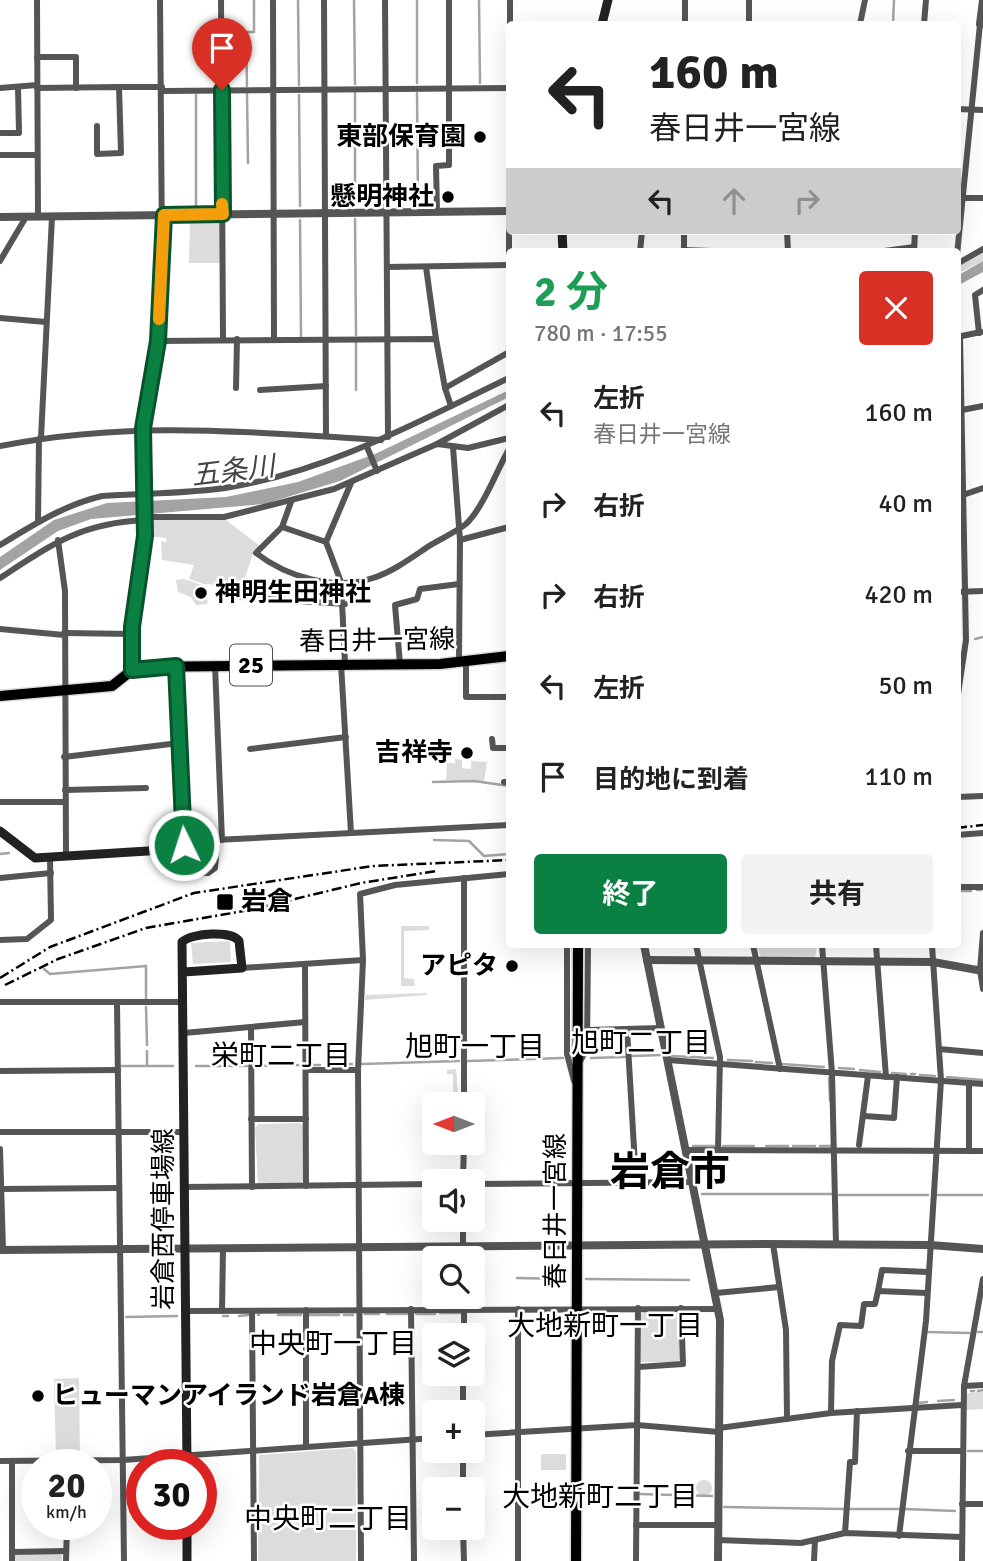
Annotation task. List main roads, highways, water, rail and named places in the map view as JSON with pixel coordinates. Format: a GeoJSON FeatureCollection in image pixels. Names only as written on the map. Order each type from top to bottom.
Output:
{"type":"FeatureCollection","features":[{"type":"Feature","properties":{"kind":"main road"},"geometry":{"type":"LineString","coordinates":[[603,21],[608,0]]}},
{"type":"Feature","properties":{"kind":"main road","name":"春日井一宮線"},"geometry":{"type":"LineString","coordinates":[[0,696],[112,686],[132,670],[176,666],[400,664],[506,656]]}},
{"type":"Feature","properties":{"kind":"main road"},"geometry":{"type":"LineString","coordinates":[[0,831],[4,839],[35,858],[182,847]]}},
{"type":"Feature","properties":{"kind":"main road","name":"岩倉西停車場線"},"geometry":{"type":"LineString","coordinates":[[184,972],[242,968],[236,935],[189,937],[182,942],[187,1449]]}},
{"type":"Feature","properties":{"kind":"main road","name":"春日井一宮線"},"geometry":{"type":"LineString","coordinates":[[576,1561],[578,948]]}},
{"type":"Feature","properties":{"kind":"main road"},"geometry":{"type":"LineString","coordinates":[[187,1540],[187,1561]]}},
{"type":"Feature","properties":{"kind":"waterway"},"geometry":{"type":"LineString","coordinates":[[247,86],[246,32],[254,32],[254,0]]}},
{"type":"Feature","properties":{"kind":"waterway"},"geometry":{"type":"LineString","coordinates":[[298,0],[299,85]]}},
{"type":"Feature","properties":{"kind":"waterway"},"geometry":{"type":"LineString","coordinates":[[354,0],[355,84]]}},
{"type":"Feature","properties":{"kind":"waterway"},"geometry":{"type":"LineString","coordinates":[[417,0],[417,83]]}},
{"type":"Feature","properties":{"kind":"waterway"},"geometry":{"type":"LineString","coordinates":[[479,0],[480,83]]}},
{"type":"Feature","properties":{"kind":"waterway"},"geometry":{"type":"LineString","coordinates":[[893,21],[894,0]]}},
{"type":"Feature","properties":{"kind":"waterway"},"geometry":{"type":"LineString","coordinates":[[355,93],[355,204]]}},
{"type":"Feature","properties":{"kind":"waterway"},"geometry":{"type":"LineString","coordinates":[[417,93],[418,204]]}},
{"type":"Feature","properties":{"kind":"waterway"},"geometry":{"type":"LineString","coordinates":[[247,94],[248,163]]}},
{"type":"Feature","properties":{"kind":"waterway"},"geometry":{"type":"LineString","coordinates":[[196,95],[196,207]]}},
{"type":"Feature","properties":{"kind":"waterway"},"geometry":{"type":"LineString","coordinates":[[299,95],[300,206]]}},
{"type":"Feature","properties":{"kind":"waterway"},"geometry":{"type":"LineString","coordinates":[[355,219],[356,335]]}},
{"type":"Feature","properties":{"kind":"waterway"},"geometry":{"type":"LineString","coordinates":[[300,220],[301,336]]}},
{"type":"Feature","properties":{"kind":"waterway"},"geometry":{"type":"LineString","coordinates":[[356,343],[356,390]]}},
{"type":"Feature","properties":{"kind":"waterway"},"geometry":{"type":"LineString","coordinates":[[975,639],[983,637]]}},
{"type":"Feature","properties":{"kind":"waterway"},"geometry":{"type":"LineString","coordinates":[[433,782],[474,781],[506,786]]}},
{"type":"Feature","properties":{"kind":"waterway"},"geometry":{"type":"LineString","coordinates":[[434,840],[469,841],[484,856],[506,854]]}},
{"type":"Feature","properties":{"kind":"waterway"},"geometry":{"type":"LineString","coordinates":[[0,854],[9,853]]}},
{"type":"Feature","properties":{"kind":"waterway"},"geometry":{"type":"LineString","coordinates":[[961,891],[971,891]]}},
{"type":"Feature","properties":{"kind":"waterway"},"geometry":{"type":"LineString","coordinates":[[44,969],[50,974],[146,966],[146,1000]]}},
{"type":"Feature","properties":{"kind":"waterway"},"geometry":{"type":"LineString","coordinates":[[146,1007],[147,1045]]}},
{"type":"Feature","properties":{"kind":"waterway"},"geometry":{"type":"LineString","coordinates":[[147,1051],[147,1065]]}},
{"type":"Feature","properties":{"kind":"waterway"},"geometry":{"type":"LineString","coordinates":[[632,1056],[662,1055]]}},
{"type":"Feature","properties":{"kind":"waterway"},"geometry":{"type":"LineString","coordinates":[[672,1056],[713,1058]]}},
{"type":"Feature","properties":{"kind":"waterway"},"geometry":{"type":"LineString","coordinates":[[591,1058],[625,1057]]}},
{"type":"Feature","properties":{"kind":"waterway"},"geometry":{"type":"LineString","coordinates":[[468,1061],[563,1058]]}},
{"type":"Feature","properties":{"kind":"waterway"},"geometry":{"type":"LineString","coordinates":[[728,1060],[752,1061]]}},
{"type":"Feature","properties":{"kind":"waterway"},"geometry":{"type":"LineString","coordinates":[[362,1064],[459,1061]]}},
{"type":"Feature","properties":{"kind":"waterway"},"geometry":{"type":"LineString","coordinates":[[756,1062],[772,1063]]}},
{"type":"Feature","properties":{"kind":"waterway"},"geometry":{"type":"LineString","coordinates":[[337,1065],[352,1064]]}},
{"type":"Feature","properties":{"kind":"waterway"},"geometry":{"type":"LineString","coordinates":[[782,1064],[824,1067]]}},
{"type":"Feature","properties":{"kind":"waterway"},"geometry":{"type":"LineString","coordinates":[[255,1066],[302,1065]]}},
{"type":"Feature","properties":{"kind":"waterway"},"geometry":{"type":"LineString","coordinates":[[310,1065],[320,1065]]}},
{"type":"Feature","properties":{"kind":"waterway"},"geometry":{"type":"LineString","coordinates":[[122,1066],[173,1066]]}},
{"type":"Feature","properties":{"kind":"waterway"},"geometry":{"type":"LineString","coordinates":[[196,1066],[247,1066]]}},
{"type":"Feature","properties":{"kind":"waterway"},"geometry":{"type":"LineString","coordinates":[[839,1068],[854,1069]]}},
{"type":"Feature","properties":{"kind":"waterway"},"geometry":{"type":"LineString","coordinates":[[860,1070],[880,1072]]}},
{"type":"Feature","properties":{"kind":"waterway"},"geometry":{"type":"LineString","coordinates":[[892,1073],[906,1074]]}},
{"type":"Feature","properties":{"kind":"waterway"},"geometry":{"type":"LineString","coordinates":[[920,1075],[935,1076]]}},
{"type":"Feature","properties":{"kind":"waterway"},"geometry":{"type":"LineString","coordinates":[[947,1077],[983,1080]]}},
{"type":"Feature","properties":{"kind":"waterway"},"geometry":{"type":"LineString","coordinates":[[829,1078],[830,1100]]}},
{"type":"Feature","properties":{"kind":"waterway"},"geometry":{"type":"LineString","coordinates":[[693,1146],[714,1146]]}},
{"type":"Feature","properties":{"kind":"waterway"},"geometry":{"type":"LineString","coordinates":[[723,1146],[754,1146]]}},
{"type":"Feature","properties":{"kind":"waterway"},"geometry":{"type":"LineString","coordinates":[[766,1146],[788,1146]]}},
{"type":"Feature","properties":{"kind":"waterway"},"geometry":{"type":"LineString","coordinates":[[793,1146],[815,1146]]}},
{"type":"Feature","properties":{"kind":"waterway"},"geometry":{"type":"LineString","coordinates":[[820,1146],[831,1146]]}},
{"type":"Feature","properties":{"kind":"waterway"},"geometry":{"type":"LineString","coordinates":[[702,1194],[833,1194]]}},
{"type":"Feature","properties":{"kind":"waterway"},"geometry":{"type":"LineString","coordinates":[[839,1195],[928,1195]]}},
{"type":"Feature","properties":{"kind":"waterway"},"geometry":{"type":"LineString","coordinates":[[937,1195],[983,1195]]}},
{"type":"Feature","properties":{"kind":"waterway"},"geometry":{"type":"LineString","coordinates":[[517,1278],[566,1279]]}},
{"type":"Feature","properties":{"kind":"waterway"},"geometry":{"type":"LineString","coordinates":[[586,1279],[689,1280]]}},
{"type":"Feature","properties":{"kind":"waterway"},"geometry":{"type":"LineString","coordinates":[[440,1313],[460,1313]]}},
{"type":"Feature","properties":{"kind":"waterway"},"geometry":{"type":"LineString","coordinates":[[365,1314],[379,1314]]}},
{"type":"Feature","properties":{"kind":"waterway"},"geometry":{"type":"LineString","coordinates":[[387,1314],[407,1314]]}},
{"type":"Feature","properties":{"kind":"waterway"},"geometry":{"type":"LineString","coordinates":[[416,1314],[435,1314]]}},
{"type":"Feature","properties":{"kind":"waterway"},"geometry":{"type":"LineString","coordinates":[[239,1316],[248,1315]]}},
{"type":"Feature","properties":{"kind":"waterway"},"geometry":{"type":"LineString","coordinates":[[278,1315],[301,1315]]}},
{"type":"Feature","properties":{"kind":"waterway"},"geometry":{"type":"LineString","coordinates":[[310,1315],[339,1315]]}},
{"type":"Feature","properties":{"kind":"waterway"},"geometry":{"type":"LineString","coordinates":[[344,1315],[353,1315]]}},
{"type":"Feature","properties":{"kind":"waterway"},"geometry":{"type":"LineString","coordinates":[[126,1317],[177,1316]]}},
{"type":"Feature","properties":{"kind":"waterway"},"geometry":{"type":"LineString","coordinates":[[223,1316],[228,1316]]}},
{"type":"Feature","properties":{"kind":"waterway"},"geometry":{"type":"LineString","coordinates":[[927,1332],[969,1333]]}},
{"type":"Feature","properties":{"kind":"waterway"},"geometry":{"type":"LineString","coordinates":[[978,1332],[983,1332]]}},
{"type":"Feature","properties":{"kind":"waterway"},"geometry":{"type":"LineString","coordinates":[[978,1391],[983,1390]]}},
{"type":"Feature","properties":{"kind":"waterway"},"geometry":{"type":"LineString","coordinates":[[938,1401],[954,1400]]}},
{"type":"Feature","properties":{"kind":"waterway"},"geometry":{"type":"LineString","coordinates":[[918,1403],[927,1402]]}},
{"type":"Feature","properties":{"kind":"waterway"},"geometry":{"type":"LineString","coordinates":[[968,1451],[983,1451]]}},
{"type":"Feature","properties":{"kind":"waterway"},"geometry":{"type":"LineString","coordinates":[[639,1494],[712,1496]]}},
{"type":"Feature","properties":{"kind":"waterway"},"geometry":{"type":"LineString","coordinates":[[724,1507],[844,1509]]}},
{"type":"Feature","properties":{"kind":"waterway"},"geometry":{"type":"LineString","coordinates":[[849,1509],[899,1509]]}},
{"type":"Feature","properties":{"kind":"waterway"},"geometry":{"type":"LineString","coordinates":[[905,1509],[955,1511]]}},
{"type":"Feature","properties":{"kind":"railway"},"geometry":{"type":"LineString","coordinates":[[961,828],[983,825]]}},
{"type":"Feature","properties":{"kind":"railway"},"geometry":{"type":"LineString","coordinates":[[0,978],[50,947],[194,893],[373,866],[506,860]]}},
{"type":"Feature","properties":{"kind":"railway"},"geometry":{"type":"LineString","coordinates":[[5,985],[58,959],[146,928],[249,910],[361,883],[436,871]]}},
{"type":"Feature","properties":{"kind":"place","name":"東部保育園"},"geometry":{"type":"Point","coordinates":[480,137]}},
{"type":"Feature","properties":{"kind":"place","name":"懸明神社"},"geometry":{"type":"Point","coordinates":[448,197]}},
{"type":"Feature","properties":{"kind":"place","name":"神明生田神社"},"geometry":{"type":"Point","coordinates":[201,593]}},
{"type":"Feature","properties":{"kind":"place","name":"吉祥寺"},"geometry":{"type":"Point","coordinates":[467,753]}},
{"type":"Feature","properties":{"kind":"place","name":"岩倉"},"geometry":{"type":"Point","coordinates":[225,902]}},
{"type":"Feature","properties":{"kind":"place","name":"アピタ"},"geometry":{"type":"Point","coordinates":[512,966]}},
{"type":"Feature","properties":{"kind":"place","name":"ヒューマンアイランド岩倉A棟"},"geometry":{"type":"Point","coordinates":[38,1396]}},
{"type":"Feature","properties":{"kind":"district","name":"旭町二丁目"},"geometry":{"type":"Point","coordinates":[641,1043]}},
{"type":"Feature","properties":{"kind":"district","name":"旭町一丁目"},"geometry":{"type":"Point","coordinates":[475,1047]}},
{"type":"Feature","properties":{"kind":"district","name":"栄町二丁目"},"geometry":{"type":"Point","coordinates":[281,1056]}},
{"type":"Feature","properties":{"kind":"district","name":"岩倉市"},"geometry":{"type":"Point","coordinates":[670,1172]}},
{"type":"Feature","properties":{"kind":"district","name":"大地新町一丁目"},"geometry":{"type":"Point","coordinates":[605,1326]}},
{"type":"Feature","properties":{"kind":"district","name":"中央町一丁目"},"geometry":{"type":"Point","coordinates":[333,1344]}},
{"type":"Feature","properties":{"kind":"district","name":"大地新町二丁目"},"geometry":{"type":"Point","coordinates":[600,1497]}},
{"type":"Feature","properties":{"kind":"district","name":"中央町二丁目"},"geometry":{"type":"Point","coordinates":[328,1519]}},
{"type":"Feature","properties":{"kind":"water label","name":"五条川"},"geometry":{"type":"Point","coordinates":[233,471]}}]}
